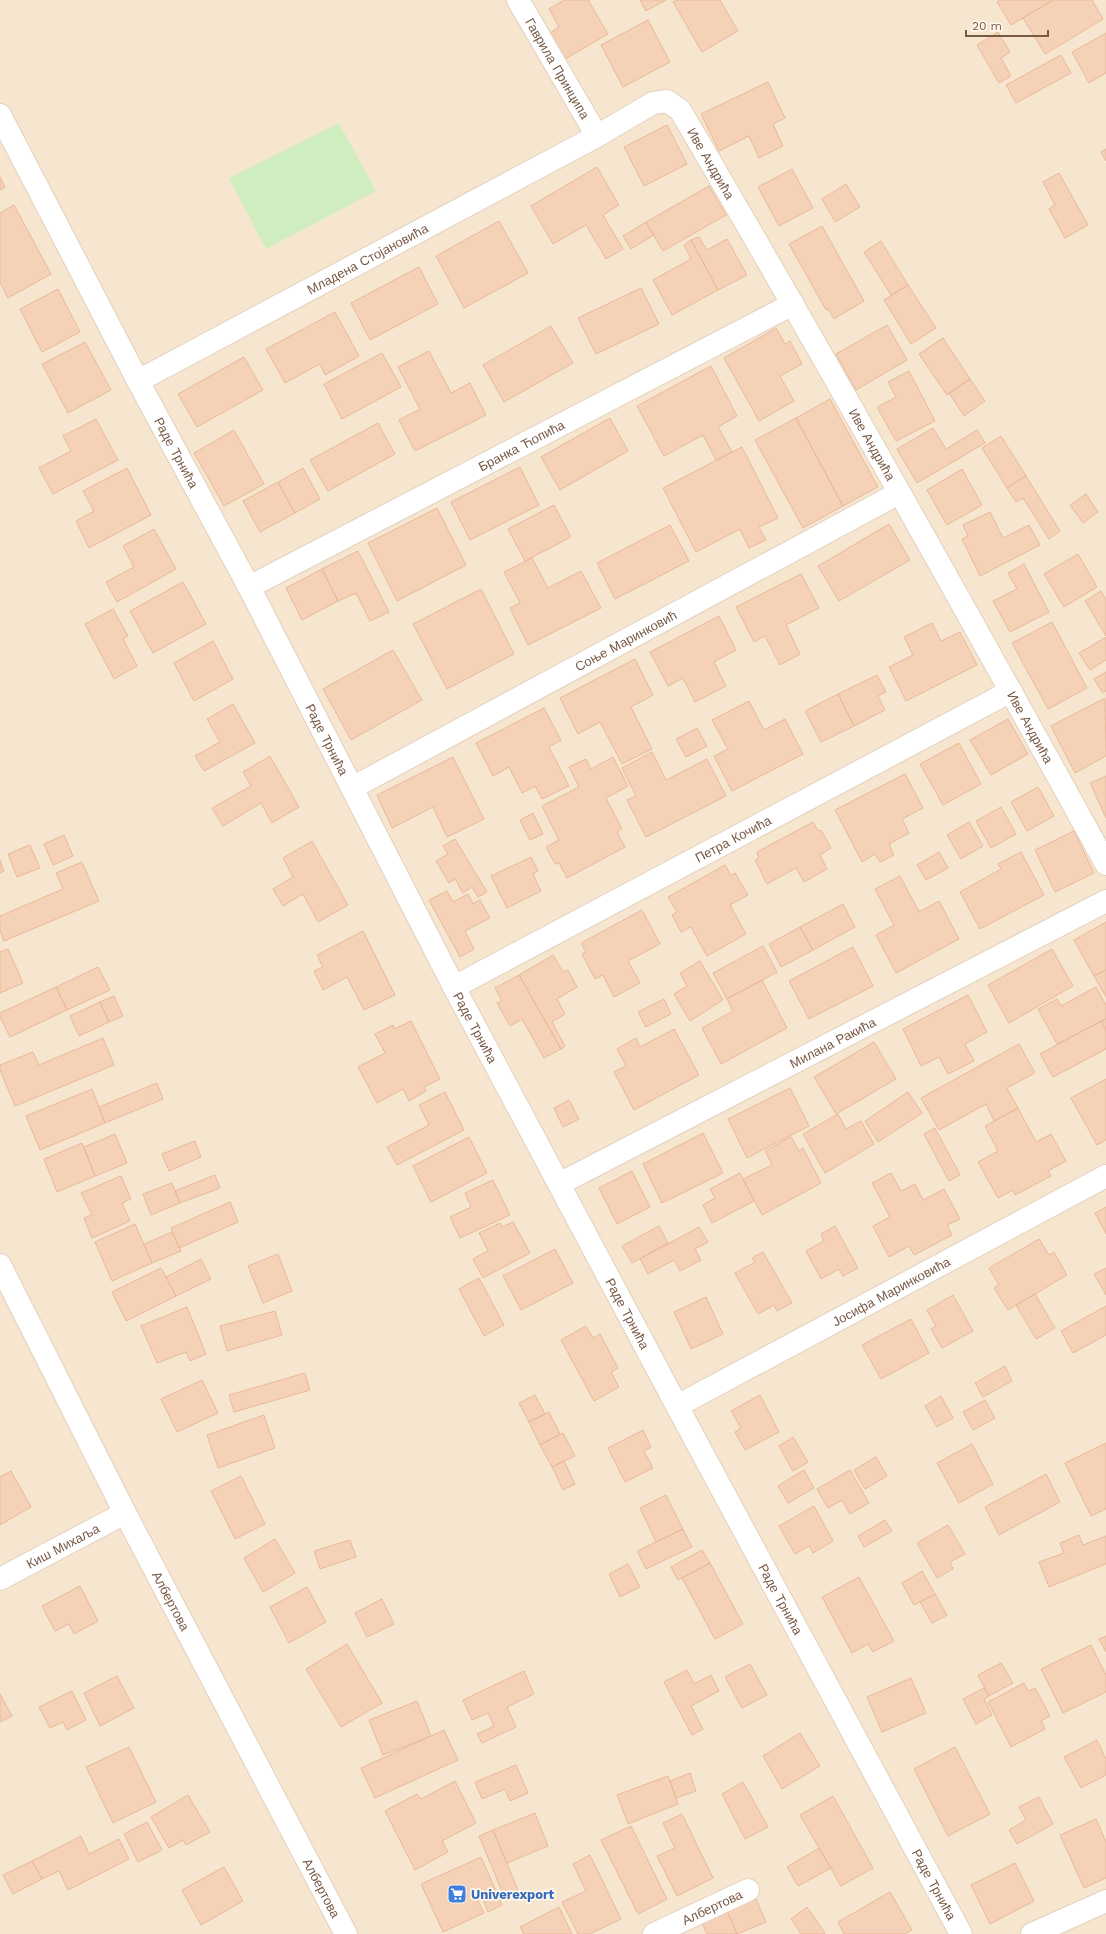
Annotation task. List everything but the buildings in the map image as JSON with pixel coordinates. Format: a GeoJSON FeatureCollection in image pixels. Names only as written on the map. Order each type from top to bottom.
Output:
{"type":"FeatureCollection","features":[{"type":"Feature","properties":{"kind":"street","name":"Гаврила Принципа"},"geometry":{"type":"LineString","coordinates":[[518,0],[597,136]]}},
{"type":"Feature","properties":{"kind":"street","name":"Иве Андрића"},"geometry":{"type":"LineString","coordinates":[[597,136],[653,103],[667,101],[680,110],[793,304],[1011,691],[1106,864]]}},
{"type":"Feature","properties":{"kind":"street","name":"Раде Трнића"},"geometry":{"type":"LineString","coordinates":[[0,115],[138,381],[249,586],[454,987],[961,1934]]}},
{"type":"Feature","properties":{"kind":"street","name":"Младена Стојановића"},"geometry":{"type":"LineString","coordinates":[[138,381],[597,136]]}},
{"type":"Feature","properties":{"kind":"street","name":"Бранка Ћопића"},"geometry":{"type":"LineString","coordinates":[[249,586],[793,304]]}},
{"type":"Feature","properties":{"kind":"street","name":"Соње Маринковић"},"geometry":{"type":"LineString","coordinates":[[352,788],[899,493]]}},
{"type":"Feature","properties":{"kind":"street","name":"Петра Кочића"},"geometry":{"type":"LineString","coordinates":[[454,987],[1011,691]]}},
{"type":"Feature","properties":{"kind":"street","name":"Милана Ракића"},"geometry":{"type":"LineString","coordinates":[[559,1184],[1106,901]]}},
{"type":"Feature","properties":{"kind":"street","name":"Јосифа Маринковића"},"geometry":{"type":"LineString","coordinates":[[677,1406],[1106,1176]]}},
{"type":"Feature","properties":{"kind":"street","name":"Албертова"},"geometry":{"type":"LineString","coordinates":[[0,1265],[125,1512],[346,1934]]}},
{"type":"Feature","properties":{"kind":"street","name":"Киш Михаља"},"geometry":{"type":"LineString","coordinates":[[0,1579],[125,1512]]}},
{"type":"Feature","properties":{"kind":"street","name":"Албертова"},"geometry":{"type":"LineString","coordinates":[[654,1934],[748,1890]]}},
{"type":"Feature","properties":{"kind":"street"},"geometry":{"type":"LineString","coordinates":[[1032,1934],[1106,1901]]}},
{"type":"Feature","properties":{"kind":"shaded area"},"geometry":{"type":"Polygon","coordinates":[[[0,0],[1106,0],[1106,1934],[0,1934],[0,0]]]}},
{"type":"Feature","properties":{"kind":"green space"},"geometry":{"type":"Polygon","coordinates":[[[339,123],[376,191],[266,249],[229,178],[339,123]]]}},
{"type":"Feature","properties":{"kind":"place","name":"Univerexport"},"geometry":{"type":"Point","coordinates":[457,1894]}}]}
